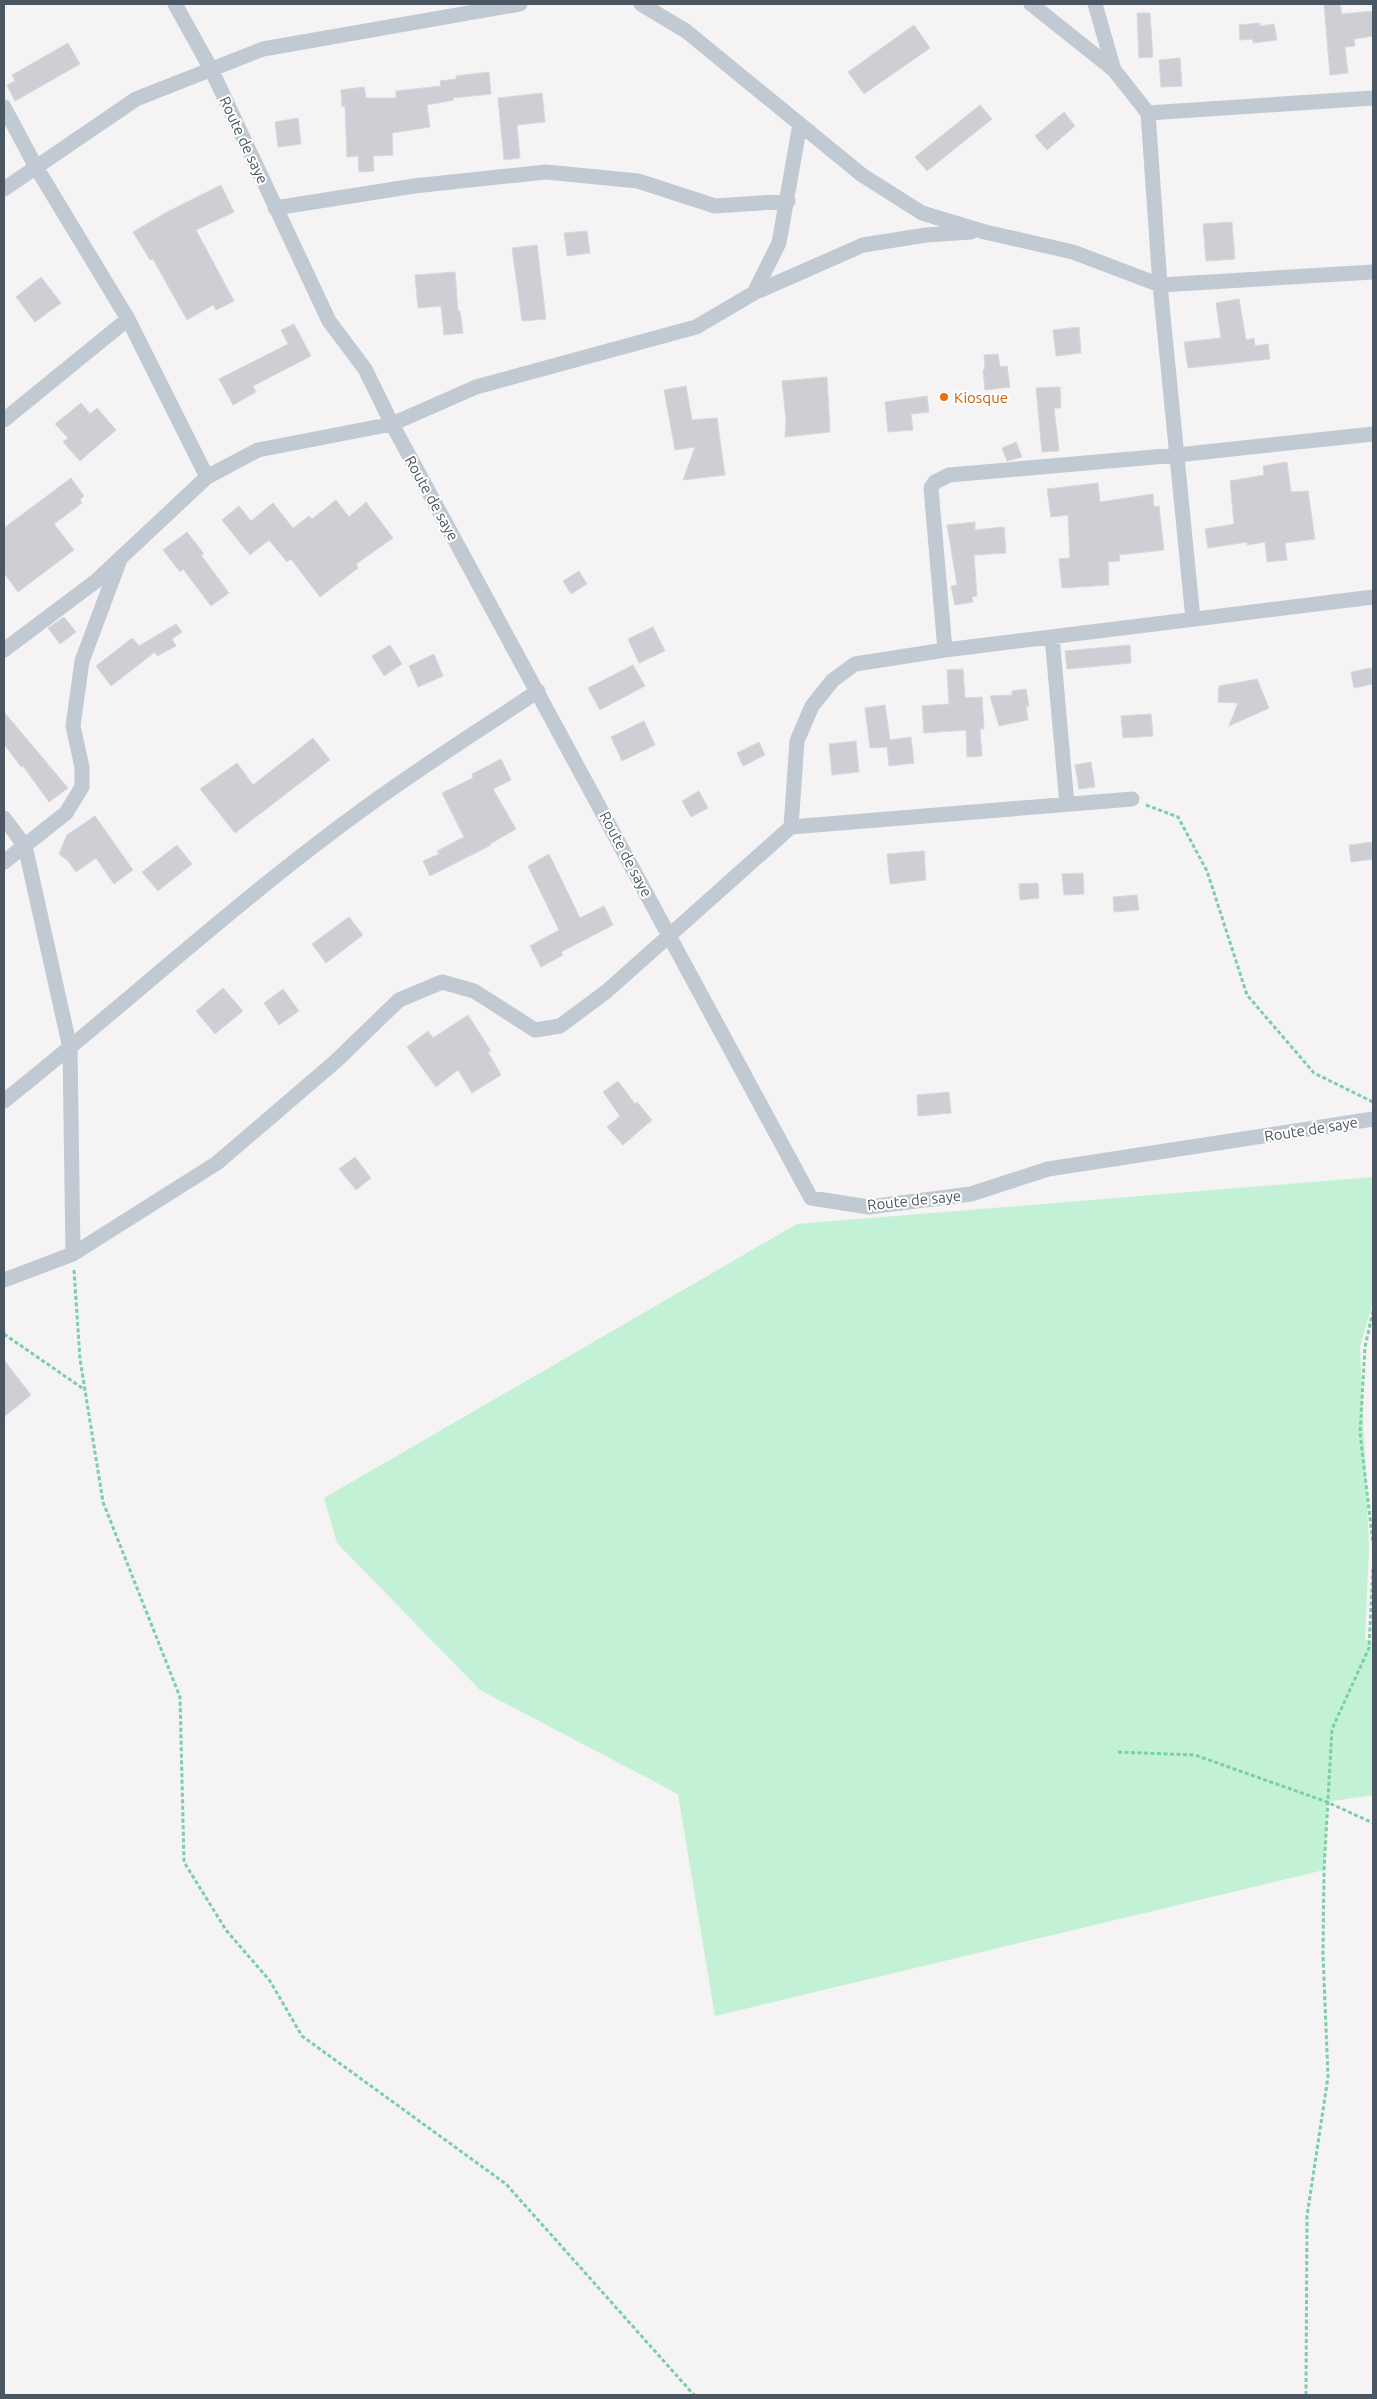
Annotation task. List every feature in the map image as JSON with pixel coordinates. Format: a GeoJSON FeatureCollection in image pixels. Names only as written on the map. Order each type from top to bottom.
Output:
{"type":"FeatureCollection","features":[{"type":"Feature","properties":{"kind":"street","name":"Route de saye"},"geometry":{"type":"LineString","coordinates":[[176,4],[211,70],[329,321],[365,369],[392,424],[811,1198],[869,1207],[971,1194],[1048,1169],[1373,1119]]}},
{"type":"Feature","properties":{"kind":"street"},"geometry":{"type":"LineString","coordinates":[[4,189],[136,99],[263,49],[520,4]]}},
{"type":"Feature","properties":{"kind":"street"},"geometry":{"type":"LineString","coordinates":[[641,4],[686,31],[862,175],[922,213],[985,232],[1073,252],[1160,285],[1373,272]]}},
{"type":"Feature","properties":{"kind":"street"},"geometry":{"type":"LineString","coordinates":[[1030,4],[1114,70],[1148,113],[1160,285],[1193,619]]}},
{"type":"Feature","properties":{"kind":"street"},"geometry":{"type":"LineString","coordinates":[[1095,4],[1114,70]]}},
{"type":"Feature","properties":{"kind":"street"},"geometry":{"type":"LineString","coordinates":[[1148,113],[1373,98]]}},
{"type":"Feature","properties":{"kind":"street"},"geometry":{"type":"LineString","coordinates":[[4,107],[36,167],[128,319],[207,477]]}},
{"type":"Feature","properties":{"kind":"street"},"geometry":{"type":"LineString","coordinates":[[754,293],[779,243],[788,201],[800,124]]}},
{"type":"Feature","properties":{"kind":"street"},"geometry":{"type":"LineString","coordinates":[[275,208],[414,186],[546,172],[638,181],[715,206],[788,201]]}},
{"type":"Feature","properties":{"kind":"street"},"geometry":{"type":"LineString","coordinates":[[4,650],[96,581],[207,477],[258,450],[392,424],[476,387],[696,327],[754,293],[863,245],[926,235],[985,232]]}},
{"type":"Feature","properties":{"kind":"street"},"geometry":{"type":"LineString","coordinates":[[4,420],[128,319]]}},
{"type":"Feature","properties":{"kind":"street"},"geometry":{"type":"LineString","coordinates":[[945,650],[931,488],[935,482],[949,475],[1177,455],[1373,434]]}},
{"type":"Feature","properties":{"kind":"street"},"geometry":{"type":"LineString","coordinates":[[4,862],[66,813],[82,787],[82,767],[73,726],[82,661],[120,558]]}},
{"type":"Feature","properties":{"kind":"street"},"geometry":{"type":"LineString","coordinates":[[791,827],[797,741],[812,706],[833,680],[855,664],[945,650],[1373,597]]}},
{"type":"Feature","properties":{"kind":"street"},"geometry":{"type":"LineString","coordinates":[[1052,637],[1067,804]]}},
{"type":"Feature","properties":{"kind":"street"},"geometry":{"type":"LineString","coordinates":[[4,1100],[70,1048],[214,925],[362,809],[538,691]]}},
{"type":"Feature","properties":{"kind":"street"},"geometry":{"type":"LineString","coordinates":[[4,1280],[73,1254],[217,1163],[336,1061],[399,1000],[442,982],[474,991],[536,1030],[560,1026],[607,991],[791,827],[1132,799]]}},
{"type":"Feature","properties":{"kind":"street"},"geometry":{"type":"LineString","coordinates":[[4,818],[25,846],[70,1048],[73,1254]]}},
{"type":"Feature","properties":{"kind":"path"},"geometry":{"type":"LineString","coordinates":[[1132,799],[1178,817],[1207,871],[1247,995],[1314,1073],[1373,1102]]}},
{"type":"Feature","properties":{"kind":"path"},"geometry":{"type":"LineString","coordinates":[[73,1254],[80,1360],[103,1502],[180,1697],[184,1862],[226,1930],[270,1981],[302,2036],[506,2184],[694,2395]]}},
{"type":"Feature","properties":{"kind":"path"},"geometry":{"type":"LineString","coordinates":[[1373,1311],[1365,1347],[1360,1433],[1373,1543]]}},
{"type":"Feature","properties":{"kind":"path"},"geometry":{"type":"LineString","coordinates":[[4,1334],[85,1390]]}},
{"type":"Feature","properties":{"kind":"path"},"geometry":{"type":"LineString","coordinates":[[1306,2395],[1307,2216],[1328,2077],[1323,1954],[1324,1870],[1332,1729],[1369,1648],[1373,1566]]}},
{"type":"Feature","properties":{"kind":"path"},"geometry":{"type":"LineString","coordinates":[[1118,1752],[1195,1755],[1327,1802],[1373,1823]]}},
{"type":"Feature","properties":{"kind":"green space"},"geometry":{"type":"Polygon","coordinates":[[[1373,1177],[1373,1302],[1360,1347],[1369,1548],[1365,1639],[1373,1642],[1373,1795],[1327,1802],[1324,1870],[715,2016],[678,1794],[480,1690],[337,1543],[324,1498],[797,1224],[1373,1177]]]}},
{"type":"Feature","properties":{"kind":"building"},"geometry":{"type":"Polygon","coordinates":[[[1324,4],[1340,4],[1342,14],[1373,11],[1373,36],[1354,39],[1355,46],[1345,47],[1348,73],[1330,75],[1324,4]]]}},
{"type":"Feature","properties":{"kind":"building"},"geometry":{"type":"Polygon","coordinates":[[[1137,13],[1150,13],[1153,57],[1139,58],[1137,13]]]}},
{"type":"Feature","properties":{"kind":"building"},"geometry":{"type":"Polygon","coordinates":[[[1260,23],[1260,26],[1274,24],[1277,40],[1253,43],[1253,39],[1240,40],[1239,25],[1260,23]]]}},
{"type":"Feature","properties":{"kind":"building"},"geometry":{"type":"Polygon","coordinates":[[[914,25],[930,48],[864,94],[848,72],[914,25]]]}},
{"type":"Feature","properties":{"kind":"building"},"geometry":{"type":"Polygon","coordinates":[[[68,43],[80,64],[15,101],[7,85],[15,81],[12,75],[68,43]]]}},
{"type":"Feature","properties":{"kind":"building"},"geometry":{"type":"Polygon","coordinates":[[[1180,58],[1182,86],[1161,87],[1159,60],[1180,58]]]}},
{"type":"Feature","properties":{"kind":"building"},"geometry":{"type":"Polygon","coordinates":[[[489,72],[491,94],[453,98],[454,100],[427,105],[430,127],[392,133],[393,155],[373,156],[374,171],[359,172],[358,156],[347,157],[345,106],[342,107],[341,90],[364,87],[366,98],[396,98],[396,91],[441,86],[440,81],[456,79],[456,76],[489,72]]]}},
{"type":"Feature","properties":{"kind":"building"},"geometry":{"type":"Polygon","coordinates":[[[542,93],[545,122],[517,125],[520,158],[504,160],[498,98],[542,93]]]}},
{"type":"Feature","properties":{"kind":"building"},"geometry":{"type":"Polygon","coordinates":[[[980,105],[992,119],[927,171],[915,157],[980,105]]]}},
{"type":"Feature","properties":{"kind":"building"},"geometry":{"type":"Polygon","coordinates":[[[1064,112],[1075,126],[1047,150],[1035,136],[1064,112]]]}},
{"type":"Feature","properties":{"kind":"building"},"geometry":{"type":"Polygon","coordinates":[[[298,118],[301,144],[278,147],[275,122],[298,118]]]}},
{"type":"Feature","properties":{"kind":"building"},"geometry":{"type":"Polygon","coordinates":[[[221,185],[234,212],[196,230],[234,301],[216,310],[213,305],[187,320],[153,259],[150,260],[133,232],[167,212],[221,185]]]}},
{"type":"Feature","properties":{"kind":"building"},"geometry":{"type":"Polygon","coordinates":[[[1232,222],[1235,259],[1206,261],[1203,224],[1232,222]]]}},
{"type":"Feature","properties":{"kind":"building"},"geometry":{"type":"Polygon","coordinates":[[[587,231],[590,253],[567,256],[564,233],[587,231]]]}},
{"type":"Feature","properties":{"kind":"building"},"geometry":{"type":"Polygon","coordinates":[[[537,245],[546,319],[522,321],[512,248],[537,245]]]}},
{"type":"Feature","properties":{"kind":"building"},"geometry":{"type":"Polygon","coordinates":[[[455,272],[458,311],[460,311],[463,333],[444,335],[441,306],[418,308],[415,275],[455,272]]]}},
{"type":"Feature","properties":{"kind":"building"},"geometry":{"type":"Polygon","coordinates":[[[41,277],[61,303],[35,322],[16,297],[41,277]]]}},
{"type":"Feature","properties":{"kind":"building"},"geometry":{"type":"Polygon","coordinates":[[[1239,299],[1246,340],[1254,338],[1255,346],[1268,344],[1270,359],[1188,368],[1184,342],[1221,338],[1216,303],[1239,299]]]}},
{"type":"Feature","properties":{"kind":"building"},"geometry":{"type":"Polygon","coordinates":[[[294,324],[311,356],[253,386],[256,392],[233,405],[219,379],[288,344],[281,330],[294,324]]]}},
{"type":"Feature","properties":{"kind":"building"},"geometry":{"type":"Polygon","coordinates":[[[1079,327],[1081,353],[1056,356],[1053,330],[1079,327]]]}},
{"type":"Feature","properties":{"kind":"building"},"geometry":{"type":"Polygon","coordinates":[[[998,354],[1000,367],[1007,366],[1010,387],[985,390],[984,355],[998,354]]]}},
{"type":"Feature","properties":{"kind":"building"},"geometry":{"type":"Polygon","coordinates":[[[827,377],[830,432],[785,437],[786,420],[782,381],[827,377]]]}},
{"type":"Feature","properties":{"kind":"building"},"geometry":{"type":"Polygon","coordinates":[[[686,386],[692,420],[717,418],[725,475],[683,480],[695,447],[675,450],[664,390],[686,386]]]}},
{"type":"Feature","properties":{"kind":"building"},"geometry":{"type":"Polygon","coordinates":[[[1060,387],[1061,408],[1054,408],[1059,451],[1042,452],[1036,388],[1060,387]]]}},
{"type":"Feature","properties":{"kind":"building"},"geometry":{"type":"Polygon","coordinates":[[[927,396],[929,412],[911,414],[913,430],[888,432],[885,402],[927,396]]]}},
{"type":"Feature","properties":{"kind":"building"},"geometry":{"type":"Polygon","coordinates":[[[81,403],[90,414],[97,408],[116,430],[80,461],[63,442],[68,438],[55,424],[81,403]]]}},
{"type":"Feature","properties":{"kind":"building"},"geometry":{"type":"Polygon","coordinates":[[[1016,442],[1022,457],[1007,461],[1002,448],[1016,442]]]}},
{"type":"Feature","properties":{"kind":"building"},"geometry":{"type":"Polygon","coordinates":[[[1287,462],[1291,492],[1308,491],[1315,539],[1285,543],[1287,560],[1267,562],[1265,542],[1247,545],[1247,542],[1208,548],[1205,529],[1234,524],[1230,481],[1264,475],[1263,466],[1287,462]]]}},
{"type":"Feature","properties":{"kind":"building"},"geometry":{"type":"Polygon","coordinates":[[[71,478],[84,496],[80,500],[82,503],[54,524],[74,550],[18,592],[4,573],[4,528],[71,478]]]}},
{"type":"Feature","properties":{"kind":"building"},"geometry":{"type":"Polygon","coordinates":[[[1098,483],[1100,502],[1153,494],[1154,507],[1159,506],[1164,550],[1119,555],[1120,561],[1108,562],[1109,585],[1062,588],[1059,559],[1070,558],[1068,515],[1051,517],[1047,489],[1098,483]]]}},
{"type":"Feature","properties":{"kind":"building"},"geometry":{"type":"Polygon","coordinates":[[[336,500],[349,517],[366,502],[393,538],[356,564],[358,568],[320,597],[291,559],[287,562],[269,540],[250,555],[222,520],[239,506],[251,521],[273,503],[293,528],[309,516],[312,519],[336,500]]]}},
{"type":"Feature","properties":{"kind":"building"},"geometry":{"type":"Polygon","coordinates":[[[975,522],[975,530],[1004,527],[1006,553],[974,555],[977,596],[972,597],[973,602],[955,605],[951,586],[957,585],[947,525],[975,522]]]}},
{"type":"Feature","properties":{"kind":"building"},"geometry":{"type":"Polygon","coordinates":[[[187,532],[204,554],[201,555],[229,593],[211,606],[183,569],[180,572],[163,550],[187,532]]]}},
{"type":"Feature","properties":{"kind":"building"},"geometry":{"type":"Polygon","coordinates":[[[579,571],[587,584],[571,594],[563,581],[579,571]]]}},
{"type":"Feature","properties":{"kind":"building"},"geometry":{"type":"Polygon","coordinates":[[[64,617],[76,632],[60,644],[48,628],[64,617]]]}},
{"type":"Feature","properties":{"kind":"building"},"geometry":{"type":"Polygon","coordinates":[[[176,624],[182,632],[172,639],[176,646],[157,656],[155,652],[111,686],[96,666],[132,638],[139,646],[176,624]]]}},
{"type":"Feature","properties":{"kind":"building"},"geometry":{"type":"Polygon","coordinates":[[[653,627],[665,651],[639,663],[628,639],[653,627]]]}},
{"type":"Feature","properties":{"kind":"building"},"geometry":{"type":"Polygon","coordinates":[[[390,645],[402,664],[384,676],[372,656],[390,645]]]}},
{"type":"Feature","properties":{"kind":"building"},"geometry":{"type":"Polygon","coordinates":[[[1130,645],[1131,663],[1067,669],[1065,651],[1130,645]]]}},
{"type":"Feature","properties":{"kind":"building"},"geometry":{"type":"Polygon","coordinates":[[[434,654],[443,676],[418,687],[409,666],[434,654]]]}},
{"type":"Feature","properties":{"kind":"building"},"geometry":{"type":"Polygon","coordinates":[[[633,665],[645,686],[600,710],[588,688],[633,665]]]}},
{"type":"Feature","properties":{"kind":"building"},"geometry":{"type":"Polygon","coordinates":[[[1371,668],[1373,684],[1354,688],[1351,672],[1371,668]]]}},
{"type":"Feature","properties":{"kind":"building"},"geometry":{"type":"Polygon","coordinates":[[[963,669],[965,698],[982,697],[984,729],[980,729],[982,756],[967,757],[966,730],[924,733],[922,706],[949,704],[947,670],[963,669]]]}},
{"type":"Feature","properties":{"kind":"building"},"geometry":{"type":"Polygon","coordinates":[[[1257,679],[1269,708],[1229,726],[1238,703],[1218,702],[1219,686],[1257,679]]]}},
{"type":"Feature","properties":{"kind":"building"},"geometry":{"type":"Polygon","coordinates":[[[1026,689],[1029,706],[1026,706],[1028,720],[999,726],[990,696],[1012,695],[1012,691],[1026,689]]]}},
{"type":"Feature","properties":{"kind":"building"},"geometry":{"type":"Polygon","coordinates":[[[885,705],[890,740],[911,737],[914,763],[889,766],[887,747],[870,748],[865,708],[885,705]]]}},
{"type":"Feature","properties":{"kind":"building"},"geometry":{"type":"Polygon","coordinates":[[[4,712],[68,788],[49,802],[23,766],[21,767],[4,744],[4,712]]]}},
{"type":"Feature","properties":{"kind":"building"},"geometry":{"type":"Polygon","coordinates":[[[1151,714],[1153,736],[1123,738],[1121,716],[1151,714]]]}},
{"type":"Feature","properties":{"kind":"building"},"geometry":{"type":"Polygon","coordinates":[[[644,721],[655,745],[622,761],[611,737],[644,721]]]}},
{"type":"Feature","properties":{"kind":"building"},"geometry":{"type":"Polygon","coordinates":[[[313,738],[330,760],[235,833],[200,789],[237,763],[253,785],[313,738]]]}},
{"type":"Feature","properties":{"kind":"building"},"geometry":{"type":"Polygon","coordinates":[[[856,741],[859,772],[832,775],[829,744],[856,741]]]}},
{"type":"Feature","properties":{"kind":"building"},"geometry":{"type":"Polygon","coordinates":[[[759,742],[765,755],[743,766],[737,753],[759,742]]]}},
{"type":"Feature","properties":{"kind":"building"},"geometry":{"type":"Polygon","coordinates":[[[501,759],[511,780],[493,789],[516,829],[491,845],[430,876],[423,861],[439,854],[437,851],[464,837],[442,793],[473,778],[472,774],[501,759]]]}},
{"type":"Feature","properties":{"kind":"building"},"geometry":{"type":"Polygon","coordinates":[[[1091,762],[1095,787],[1079,789],[1075,765],[1091,762]]]}},
{"type":"Feature","properties":{"kind":"building"},"geometry":{"type":"Polygon","coordinates":[[[699,791],[708,808],[691,817],[682,801],[699,791]]]}},
{"type":"Feature","properties":{"kind":"building"},"geometry":{"type":"Polygon","coordinates":[[[95,816],[133,870],[114,884],[96,858],[76,872],[68,861],[59,854],[67,835],[95,816]]]}},
{"type":"Feature","properties":{"kind":"building"},"geometry":{"type":"Polygon","coordinates":[[[1373,842],[1373,859],[1351,862],[1349,845],[1373,842]]]}},
{"type":"Feature","properties":{"kind":"building"},"geometry":{"type":"Polygon","coordinates":[[[177,845],[192,864],[158,891],[142,872],[177,845]]]}},
{"type":"Feature","properties":{"kind":"building"},"geometry":{"type":"Polygon","coordinates":[[[924,851],[926,880],[890,884],[887,854],[924,851]]]}},
{"type":"Feature","properties":{"kind":"building"},"geometry":{"type":"Polygon","coordinates":[[[549,854],[580,918],[604,906],[613,925],[561,952],[563,955],[541,967],[530,946],[559,930],[528,866],[549,854]]]}},
{"type":"Feature","properties":{"kind":"building"},"geometry":{"type":"Polygon","coordinates":[[[1083,873],[1084,894],[1064,895],[1062,874],[1083,873]]]}},
{"type":"Feature","properties":{"kind":"building"},"geometry":{"type":"Polygon","coordinates":[[[1038,883],[1039,898],[1020,900],[1019,884],[1038,883]]]}},
{"type":"Feature","properties":{"kind":"building"},"geometry":{"type":"Polygon","coordinates":[[[1137,895],[1139,910],[1114,912],[1113,897],[1137,895]]]}},
{"type":"Feature","properties":{"kind":"building"},"geometry":{"type":"Polygon","coordinates":[[[349,917],[363,935],[326,963],[312,944],[349,917]]]}},
{"type":"Feature","properties":{"kind":"building"},"geometry":{"type":"Polygon","coordinates":[[[223,988],[243,1011],[215,1034],[196,1011],[223,988]]]}},
{"type":"Feature","properties":{"kind":"building"},"geometry":{"type":"Polygon","coordinates":[[[283,989],[299,1011],[279,1025],[264,1003],[283,989]]]}},
{"type":"Feature","properties":{"kind":"building"},"geometry":{"type":"Polygon","coordinates":[[[468,1015],[491,1051],[488,1052],[501,1075],[472,1093],[458,1070],[436,1087],[407,1047],[428,1031],[433,1038],[468,1015]]]}},
{"type":"Feature","properties":{"kind":"building"},"geometry":{"type":"Polygon","coordinates":[[[618,1081],[635,1104],[637,1102],[652,1120],[623,1145],[607,1127],[620,1116],[603,1092],[618,1081]]]}},
{"type":"Feature","properties":{"kind":"building"},"geometry":{"type":"Polygon","coordinates":[[[949,1092],[951,1113],[918,1116],[917,1095],[949,1092]]]}},
{"type":"Feature","properties":{"kind":"building"},"geometry":{"type":"Polygon","coordinates":[[[355,1157],[371,1178],[356,1190],[339,1169],[355,1157]]]}},
{"type":"Feature","properties":{"kind":"building"},"geometry":{"type":"Polygon","coordinates":[[[4,1360],[31,1395],[4,1417],[4,1360]]]}},
{"type":"Feature","properties":{"kind":"place","name":"Kiosque"},"geometry":{"type":"Point","coordinates":[944,397]}}]}
